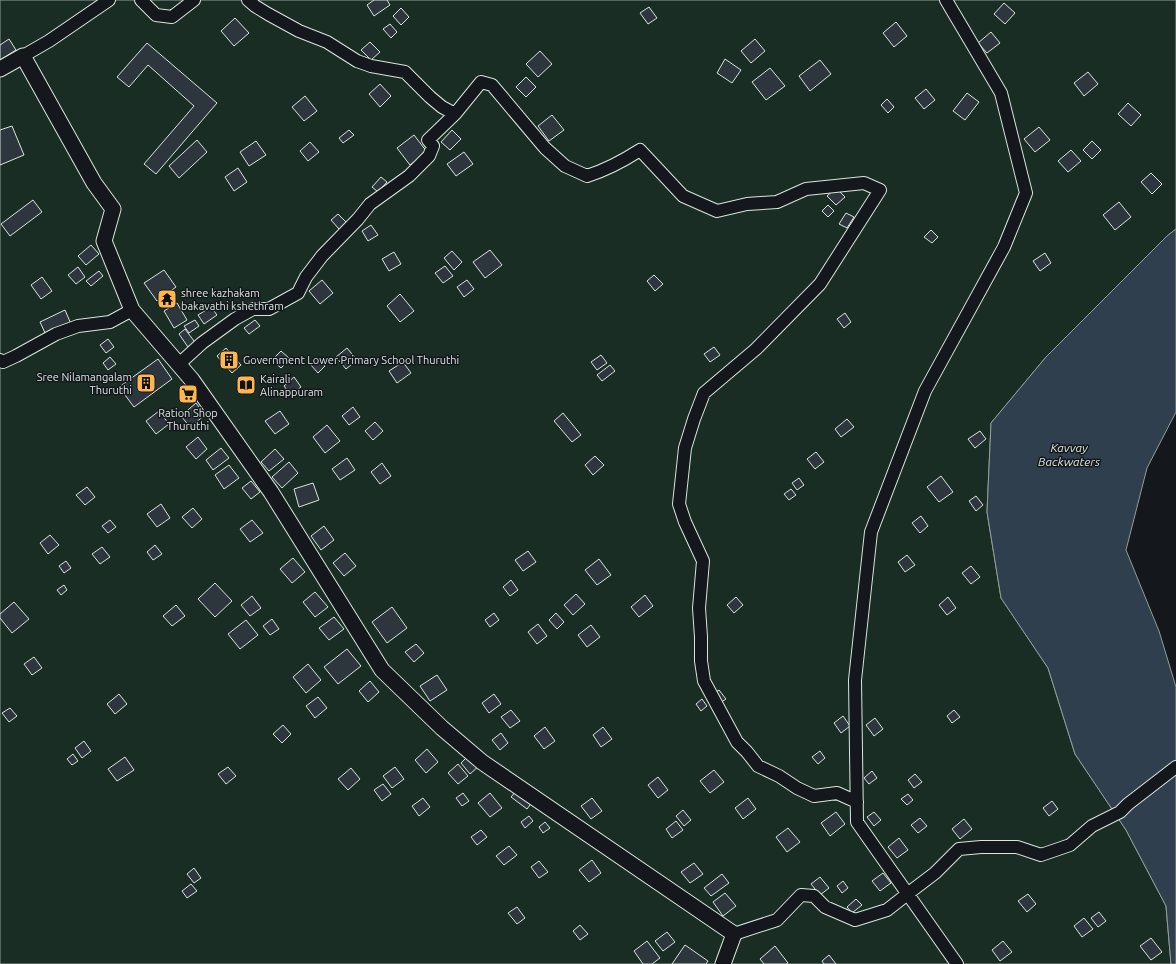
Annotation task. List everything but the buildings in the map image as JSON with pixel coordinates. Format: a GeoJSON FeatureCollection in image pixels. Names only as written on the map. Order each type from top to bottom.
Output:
{"type":"FeatureCollection","features":[{"type":"Feature","properties":{"kind":"main road"},"geometry":{"type":"LineString","coordinates":[[0,69],[23,56],[94,183],[113,209],[104,241],[132,310],[192,380],[271,492],[382,670],[442,728],[482,762],[734,934],[723,964]]}},
{"type":"Feature","properties":{"kind":"street"},"geometry":{"type":"LineString","coordinates":[[23,56],[50,41],[109,0]]}},
{"type":"Feature","properties":{"kind":"street"},"geometry":{"type":"LineString","coordinates":[[141,0],[156,15],[172,17],[194,0]]}},
{"type":"Feature","properties":{"kind":"street"},"geometry":{"type":"LineString","coordinates":[[248,0],[268,14],[299,31],[327,42],[357,61],[371,66],[405,72],[430,97],[442,107],[455,114]]}},
{"type":"Feature","properties":{"kind":"street"},"geometry":{"type":"LineString","coordinates":[[946,0],[1001,93],[1026,193],[1004,247],[925,391],[871,532],[855,680],[857,822],[957,964]]}},
{"type":"Feature","properties":{"kind":"street"},"geometry":{"type":"LineString","coordinates":[[179,364],[202,343],[235,319],[253,309],[269,309],[298,293],[306,277],[322,256],[358,219],[370,204],[409,176],[429,156],[432,146],[428,140],[455,114],[481,82],[492,85],[546,148],[565,166],[587,176],[603,171],[640,150],[683,196],[717,211],[747,204],[777,202],[806,189],[864,183],[880,190],[820,284],[756,349],[704,393],[694,419],[686,448],[679,504],[685,522],[703,561],[699,608],[702,637],[701,661],[704,681],[737,742],[758,766],[779,776],[797,788],[814,796],[837,793],[857,802]]}},
{"type":"Feature","properties":{"kind":"street"},"geometry":{"type":"LineString","coordinates":[[0,360],[4,362],[56,334],[78,326],[110,322],[132,310]]}},
{"type":"Feature","properties":{"kind":"street"},"geometry":{"type":"LineString","coordinates":[[734,934],[777,920],[801,895],[814,896],[825,907],[855,920],[888,910],[935,873],[960,849],[1017,847],[1041,855],[1070,845],[1092,826],[1120,812],[1128,804],[1176,767]]}},
{"type":"Feature","properties":{"kind":"green space"},"geometry":{"type":"Polygon","coordinates":[[[0,0],[1176,0],[1176,229],[1167,236],[1046,357],[991,423],[987,512],[1001,598],[1048,668],[1075,754],[1126,830],[1166,906],[1171,964],[0,964],[0,0]]]}},
{"type":"Feature","properties":{"kind":"water","name":"Kavvay Backwaters"},"geometry":{"type":"Polygon","coordinates":[[[1176,229],[1176,412],[1147,468],[1126,550],[1159,631],[1176,687],[1176,964],[1171,964],[1166,906],[1126,830],[1075,754],[1048,668],[1001,598],[987,512],[991,423],[1046,357],[1167,236],[1176,229]]]}},
{"type":"Feature","properties":{"kind":"place","name":"shree kazhakam bakavathi kshethram"},"geometry":{"type":"Point","coordinates":[167,299]}},
{"type":"Feature","properties":{"kind":"place","name":"Government Lower Primary School Thuruthi"},"geometry":{"type":"Point","coordinates":[229,360]}},
{"type":"Feature","properties":{"kind":"place","name":"Sree Nilamangalam Thuruthi"},"geometry":{"type":"Point","coordinates":[146,383]}},
{"type":"Feature","properties":{"kind":"place","name":"Kairali Alinappuram"},"geometry":{"type":"Point","coordinates":[246,385]}},
{"type":"Feature","properties":{"kind":"place","name":"Ration Shop Thuruthi"},"geometry":{"type":"Point","coordinates":[188,394]}}]}
